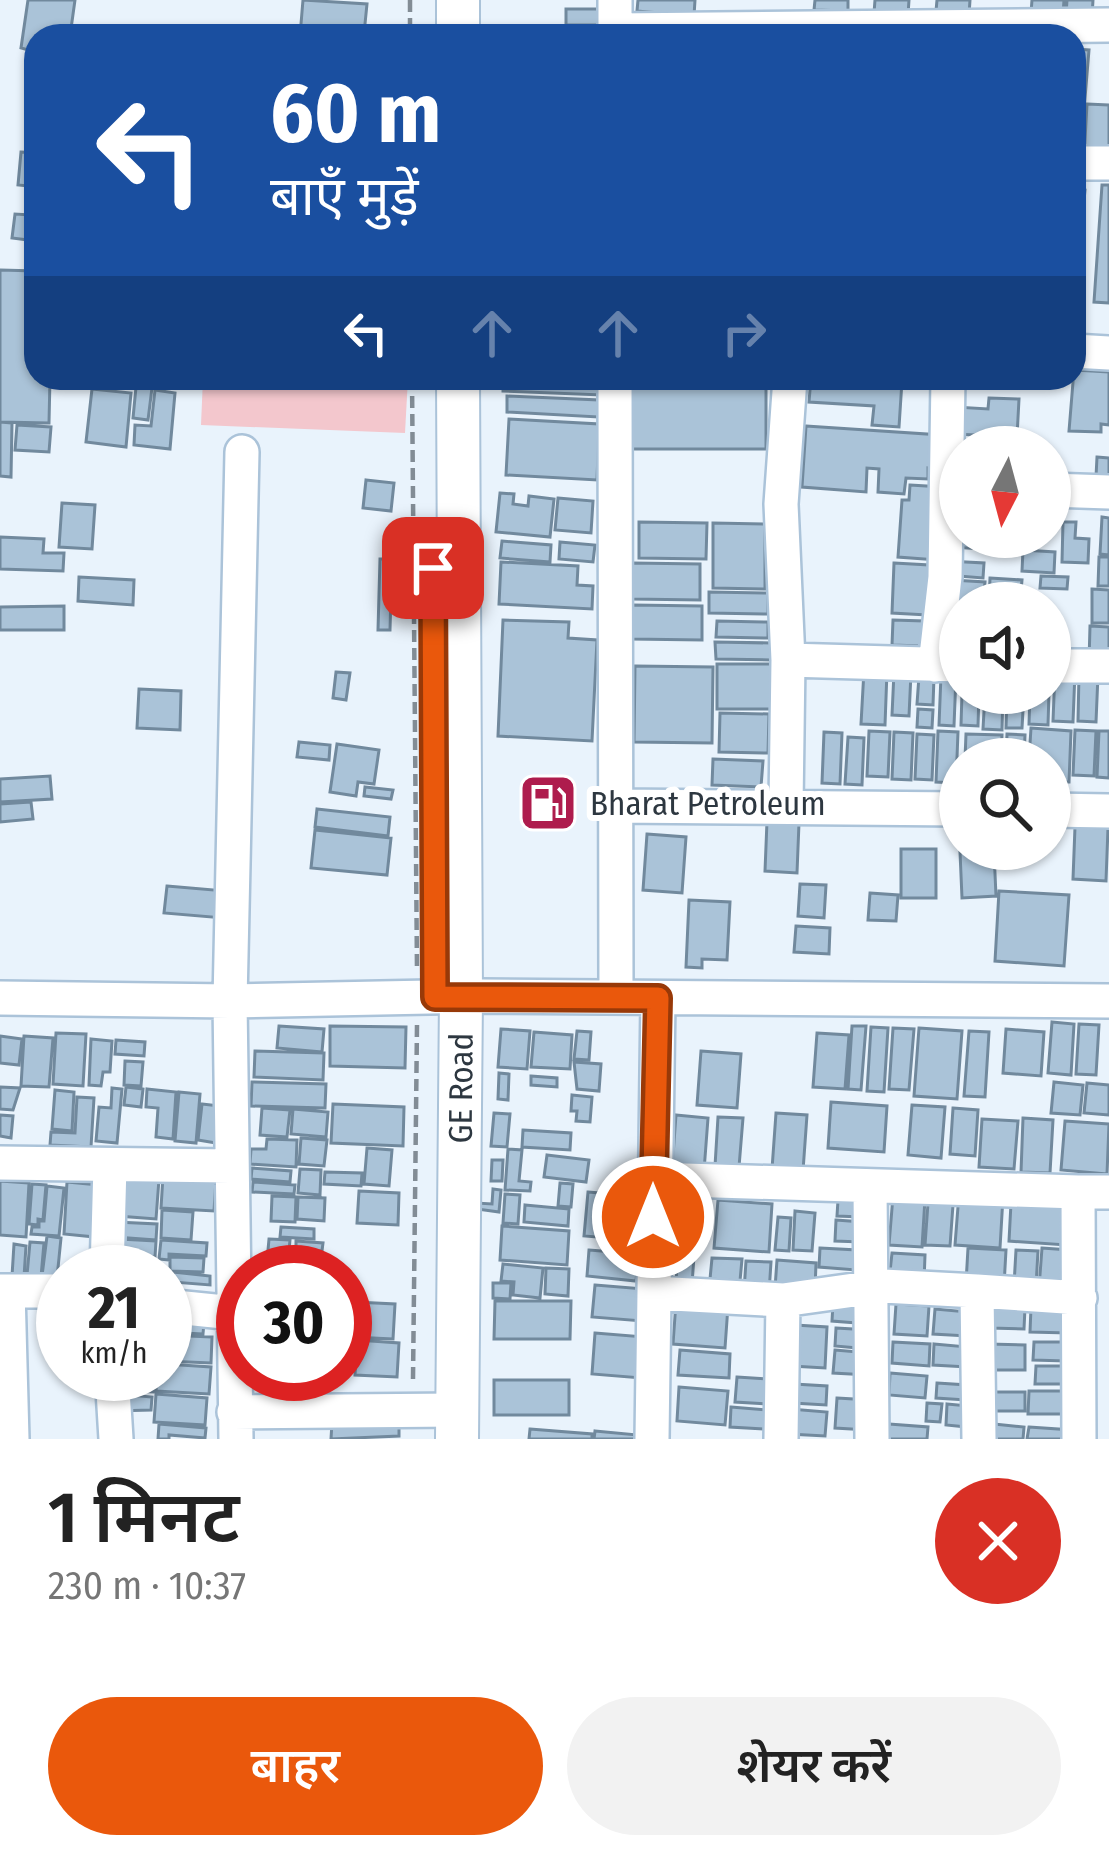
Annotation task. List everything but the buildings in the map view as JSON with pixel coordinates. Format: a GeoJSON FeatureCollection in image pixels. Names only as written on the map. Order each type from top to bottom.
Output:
{"type":"FeatureCollection","features":[{"type":"Feature","properties":{"kind":"main road","name":"GE Road"},"geometry":{"type":"LineString","coordinates":[[433,390],[438,1422]]}},
{"type":"Feature","properties":{"kind":"main road","name":"GE Road"},"geometry":{"type":"LineString","coordinates":[[438,997],[458,390]]}},
{"type":"Feature","properties":{"kind":"street"},"geometry":{"type":"LineString","coordinates":[[615,22],[648,24]]}},
{"type":"Feature","properties":{"kind":"street"},"geometry":{"type":"LineString","coordinates":[[615,390],[616,997]]}},
{"type":"Feature","properties":{"kind":"street"},"geometry":{"type":"LineString","coordinates":[[787,806],[788,660],[781,504],[789,390]]}},
{"type":"Feature","properties":{"kind":"street"},"geometry":{"type":"LineString","coordinates":[[945,582],[948,390]]}},
{"type":"Feature","properties":{"kind":"street"},"geometry":{"type":"LineString","coordinates":[[232,1245],[230,1000],[242,452]]}},
{"type":"Feature","properties":{"kind":"street"},"geometry":{"type":"LineString","coordinates":[[1071,491],[1109,492]]}},
{"type":"Feature","properties":{"kind":"street"},"geometry":{"type":"LineString","coordinates":[[788,660],[939,665]]}},
{"type":"Feature","properties":{"kind":"street"},"geometry":{"type":"LineString","coordinates":[[1071,666],[1109,666]]}},
{"type":"Feature","properties":{"kind":"street"},"geometry":{"type":"LineString","coordinates":[[614,806],[939,809]]}},
{"type":"Feature","properties":{"kind":"street"},"geometry":{"type":"LineString","coordinates":[[1071,810],[1109,811]]}},
{"type":"Feature","properties":{"kind":"street"},"geometry":{"type":"LineString","coordinates":[[0,998],[1109,1001]]}},
{"type":"Feature","properties":{"kind":"street"},"geometry":{"type":"LineString","coordinates":[[652,1439],[658,998]]}},
{"type":"Feature","properties":{"kind":"street"},"geometry":{"type":"LineString","coordinates":[[0,1163],[230,1166]]}},
{"type":"Feature","properties":{"kind":"street"},"geometry":{"type":"LineString","coordinates":[[107,1245],[110,1165]]}},
{"type":"Feature","properties":{"kind":"street"},"geometry":{"type":"LineString","coordinates":[[653,1179],[1094,1192],[1080,1298],[1079,1439]]}},
{"type":"Feature","properties":{"kind":"street"},"geometry":{"type":"LineString","coordinates":[[870,1186],[872,1439]]}},
{"type":"Feature","properties":{"kind":"street"},"geometry":{"type":"LineString","coordinates":[[654,1293],[783,1300],[883,1286],[1080,1298]]}},
{"type":"Feature","properties":{"kind":"street"},"geometry":{"type":"LineString","coordinates":[[12,1439],[4,1291],[36,1291]]}},
{"type":"Feature","properties":{"kind":"street"},"geometry":{"type":"LineString","coordinates":[[977,1291],[979,1439]]}},
{"type":"Feature","properties":{"kind":"street"},"geometry":{"type":"LineString","coordinates":[[781,1439],[783,1300]]}},
{"type":"Feature","properties":{"kind":"street"},"geometry":{"type":"LineString","coordinates":[[114,1401],[116,1439]]}},
{"type":"Feature","properties":{"kind":"street"},"geometry":{"type":"LineString","coordinates":[[235,1426],[438,1422]]}},
{"type":"Feature","properties":{"kind":"path"},"geometry":{"type":"LineString","coordinates":[[413,390],[438,997],[438,1422]]}},
{"type":"Feature","properties":{"kind":"shaded area"},"geometry":{"type":"Polygon","coordinates":[[[202,390],[407,390],[405,433],[201,425],[202,390]]]}},
{"type":"Feature","properties":{"kind":"place","name":"Bharat Petroleum"},"geometry":{"type":"Point","coordinates":[548,803]}},
{"type":"Feature","properties":{"kind":"route"},"geometry":{"type":"LineString","coordinates":[[433,568],[435,997],[658,998],[653,1217]]}}]}
